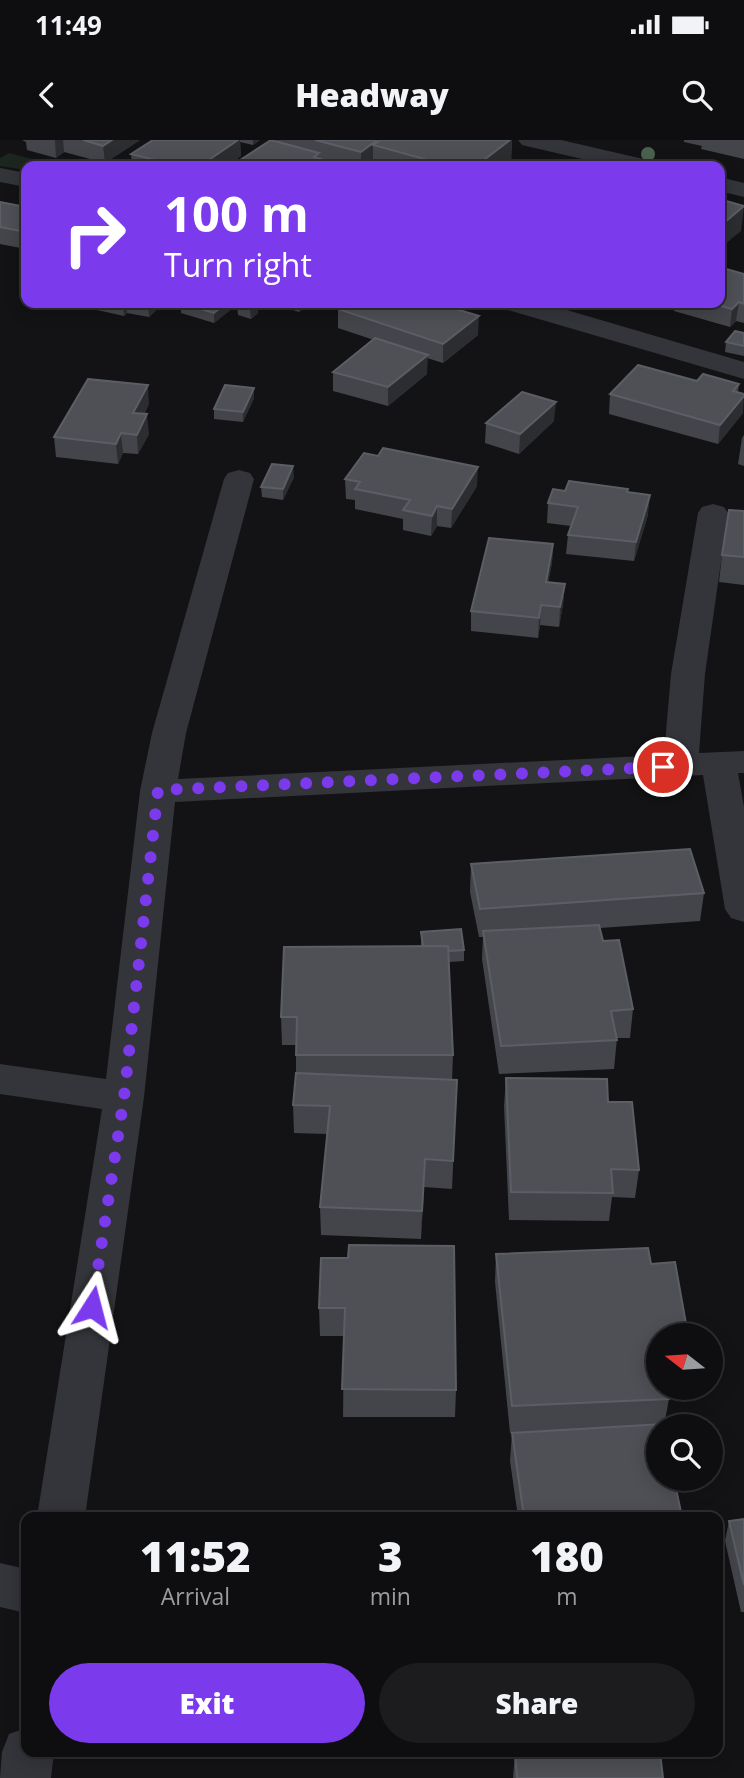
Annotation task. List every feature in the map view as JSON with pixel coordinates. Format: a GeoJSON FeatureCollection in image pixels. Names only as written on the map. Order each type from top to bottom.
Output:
{"type":"FeatureCollection","features":[{"type":"Feature","properties":{"kind":"street"},"geometry":{"type":"LineString","coordinates":[[530,140],[621,161]]}},
{"type":"Feature","properties":{"kind":"street"},"geometry":{"type":"LineString","coordinates":[[0,175],[21,179]]}},
{"type":"Feature","properties":{"kind":"street"},"geometry":{"type":"LineString","coordinates":[[725,185],[744,190]]}},
{"type":"Feature","properties":{"kind":"street"},"geometry":{"type":"LineString","coordinates":[[532,308],[744,371]]}},
{"type":"Feature","properties":{"kind":"street"},"geometry":{"type":"LineString","coordinates":[[62,1512],[124,1097],[158,790],[169,733],[239,479]]}},
{"type":"Feature","properties":{"kind":"street"},"geometry":{"type":"LineString","coordinates":[[713,513],[688,674],[715,765],[744,908]]}},
{"type":"Feature","properties":{"kind":"street"},"geometry":{"type":"LineString","coordinates":[[158,790],[715,765]]}},
{"type":"Feature","properties":{"kind":"street"},"geometry":{"type":"LineString","coordinates":[[0,1079],[124,1097]]}},
{"type":"Feature","properties":{"kind":"street"},"geometry":{"type":"LineString","coordinates":[[0,1585],[21,1590]]}},
{"type":"Feature","properties":{"kind":"street"},"geometry":{"type":"LineString","coordinates":[[24,1778],[27,1757]]}},
{"type":"Feature","properties":{"kind":"shaded area"},"geometry":{"type":"Polygon","coordinates":[[[9,153],[40,161],[21,161],[21,169],[0,166],[0,158],[9,153]]]}},
{"type":"Feature","properties":{"kind":"building"},"geometry":{"type":"Polygon","coordinates":[[[83,140],[112,140],[103,146],[83,140]]]}},
{"type":"Feature","properties":{"kind":"building"},"geometry":{"type":"Polygon","coordinates":[[[153,140],[238,140],[207,161],[160,161],[131,154],[153,140]]]}},
{"type":"Feature","properties":{"kind":"building"},"geometry":{"type":"Polygon","coordinates":[[[271,140],[319,153],[314,157],[328,161],[239,161],[271,140]]]}},
{"type":"Feature","properties":{"kind":"building"},"geometry":{"type":"Polygon","coordinates":[[[315,140],[377,140],[361,152],[315,140]]]}},
{"type":"Feature","properties":{"kind":"building"},"geometry":{"type":"Polygon","coordinates":[[[381,140],[510,140],[483,161],[432,161],[373,145],[381,140]]]}},
{"type":"Feature","properties":{"kind":"building"},"geometry":{"type":"Polygon","coordinates":[[[725,201],[744,206],[725,222],[725,201]]]}},
{"type":"Feature","properties":{"kind":"building"},"geometry":{"type":"Polygon","coordinates":[[[0,202],[21,206],[21,231],[0,227],[0,202]]]}},
{"type":"Feature","properties":{"kind":"building"},"geometry":{"type":"Polygon","coordinates":[[[725,269],[744,274],[744,304],[739,302],[732,309],[725,307],[725,269]]]}},
{"type":"Feature","properties":{"kind":"building"},"geometry":{"type":"Polygon","coordinates":[[[198,308],[220,308],[214,313],[198,308]]]}},
{"type":"Feature","properties":{"kind":"building"},"geometry":{"type":"Polygon","coordinates":[[[453,308],[479,316],[443,344],[338,309],[453,308]]]}},
{"type":"Feature","properties":{"kind":"building"},"geometry":{"type":"Polygon","coordinates":[[[735,331],[744,333],[744,346],[726,342],[735,331]]]}},
{"type":"Feature","properties":{"kind":"building"},"geometry":{"type":"Polygon","coordinates":[[[375,338],[428,355],[388,387],[333,372],[375,338]]]}},
{"type":"Feature","properties":{"kind":"building"},"geometry":{"type":"Polygon","coordinates":[[[638,365],[697,381],[703,374],[739,384],[733,391],[744,396],[720,425],[610,394],[638,365]]]}},
{"type":"Feature","properties":{"kind":"building"},"geometry":{"type":"Polygon","coordinates":[[[88,379],[148,385],[133,413],[147,414],[137,435],[121,433],[116,444],[54,437],[88,379]]]}},
{"type":"Feature","properties":{"kind":"building"},"geometry":{"type":"Polygon","coordinates":[[[225,385],[254,388],[243,412],[214,409],[225,385]]]}},
{"type":"Feature","properties":{"kind":"building"},"geometry":{"type":"Polygon","coordinates":[[[522,392],[556,402],[520,434],[486,423],[522,392]]]}},
{"type":"Feature","properties":{"kind":"building"},"geometry":{"type":"Polygon","coordinates":[[[383,448],[478,467],[452,509],[437,506],[432,516],[403,510],[410,500],[355,489],[360,482],[345,479],[364,453],[378,456],[383,448]]]}},
{"type":"Feature","properties":{"kind":"building"},"geometry":{"type":"Polygon","coordinates":[[[272,464],[293,466],[283,489],[261,487],[272,464]]]}},
{"type":"Feature","properties":{"kind":"building"},"geometry":{"type":"Polygon","coordinates":[[[569,481],[628,489],[627,492],[650,495],[636,542],[568,535],[578,507],[548,503],[553,489],[565,491],[569,481]]]}},
{"type":"Feature","properties":{"kind":"building"},"geometry":{"type":"Polygon","coordinates":[[[729,510],[744,511],[744,557],[722,555],[729,510]]]}},
{"type":"Feature","properties":{"kind":"building"},"geometry":{"type":"Polygon","coordinates":[[[489,538],[553,544],[546,582],[565,584],[560,607],[541,605],[539,618],[471,611],[489,538]]]}},
{"type":"Feature","properties":{"kind":"building"},"geometry":{"type":"Polygon","coordinates":[[[690,849],[704,893],[480,909],[471,864],[690,849]]]}},
{"type":"Feature","properties":{"kind":"building"},"geometry":{"type":"Polygon","coordinates":[[[599,925],[603,941],[619,940],[633,1009],[611,1011],[617,1040],[501,1046],[483,931],[599,925]]]}},
{"type":"Feature","properties":{"kind":"building"},"geometry":{"type":"Polygon","coordinates":[[[461,929],[464,950],[449,951],[448,946],[423,946],[421,932],[461,929]]]}},
{"type":"Feature","properties":{"kind":"building"},"geometry":{"type":"Polygon","coordinates":[[[448,946],[453,1055],[296,1055],[297,1017],[281,1017],[284,947],[448,946]]]}},
{"type":"Feature","properties":{"kind":"building"},"geometry":{"type":"Polygon","coordinates":[[[296,1073],[457,1080],[453,1161],[425,1159],[422,1211],[320,1207],[330,1106],[293,1105],[296,1073]]]}},
{"type":"Feature","properties":{"kind":"building"},"geometry":{"type":"Polygon","coordinates":[[[506,1078],[607,1079],[608,1102],[632,1102],[639,1170],[611,1169],[613,1193],[511,1192],[506,1078]]]}},
{"type":"Feature","properties":{"kind":"building"},"geometry":{"type":"Polygon","coordinates":[[[349,1245],[454,1246],[456,1390],[342,1389],[345,1308],[319,1308],[321,1258],[348,1258],[349,1245]]]}},
{"type":"Feature","properties":{"kind":"building"},"geometry":{"type":"Polygon","coordinates":[[[648,1248],[651,1264],[675,1262],[686,1323],[646,1323],[647,1400],[512,1406],[496,1254],[648,1248]]]}},
{"type":"Feature","properties":{"kind":"building"},"geometry":{"type":"Polygon","coordinates":[[[646,1425],[646,1491],[677,1491],[681,1512],[523,1512],[512,1433],[646,1425]]]}},
{"type":"Feature","properties":{"kind":"building"},"geometry":{"type":"Polygon","coordinates":[[[744,1519],[744,1585],[729,1521],[744,1519]]]}},
{"type":"Feature","properties":{"kind":"building"},"geometry":{"type":"Polygon","coordinates":[[[515,1757],[661,1757],[663,1778],[517,1778],[515,1757]]]}},
{"type":"Feature","properties":{"kind":"route"},"geometry":{"type":"LineString","coordinates":[[92,1307],[124,1097],[158,790],[663,767]]}}]}
